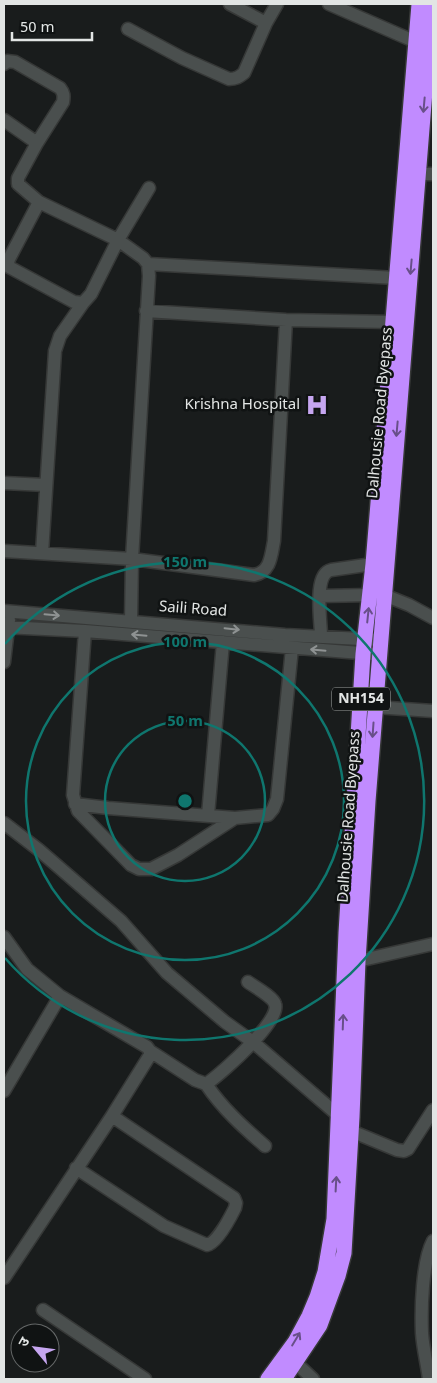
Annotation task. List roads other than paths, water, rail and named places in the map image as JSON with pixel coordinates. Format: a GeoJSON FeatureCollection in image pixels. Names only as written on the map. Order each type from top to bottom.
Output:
{"type":"FeatureCollection","features":[{"type":"Feature","properties":{"kind":"highway","name":"NH154"},"geometry":{"type":"LineString","coordinates":[[377,595],[374,564],[419,4]]}},
{"type":"Feature","properties":{"kind":"highway","name":"Dalhousie Road Byepass"},"geometry":{"type":"LineString","coordinates":[[284,1379],[320,1325],[338,1276],[344,1253],[358,961],[375,707],[372,647],[426,174],[432,4]]}},
{"type":"Feature","properties":{"kind":"highway","name":"NH154"},"geometry":{"type":"LineString","coordinates":[[268,1379],[295,1342],[309,1316],[325,1272],[334,1219],[346,933],[372,647]]}},
{"type":"Feature","properties":{"kind":"street"},"geometry":{"type":"LineString","coordinates":[[230,4],[266,22]]}},
{"type":"Feature","properties":{"kind":"street"},"geometry":{"type":"LineString","coordinates":[[128,29],[182,58],[229,79],[233,79],[244,73],[266,22],[277,4]]}},
{"type":"Feature","properties":{"kind":"street"},"geometry":{"type":"LineString","coordinates":[[329,4],[416,42]]}},
{"type":"Feature","properties":{"kind":"street"},"geometry":{"type":"LineString","coordinates":[[4,64],[7,61],[15,62],[60,88],[63,92],[63,102],[18,178],[20,188],[39,202],[118,240],[143,258],[148,264],[143,392],[132,559],[131,621]]}},
{"type":"Feature","properties":{"kind":"street"},"geometry":{"type":"LineString","coordinates":[[4,120],[37,143]]}},
{"type":"Feature","properties":{"kind":"street"},"geometry":{"type":"LineString","coordinates":[[42,553],[54,351],[60,336],[91,294],[118,240],[149,188]]}},
{"type":"Feature","properties":{"kind":"street"},"geometry":{"type":"LineString","coordinates":[[39,202],[9,259],[9,267],[74,302],[83,303]]}},
{"type":"Feature","properties":{"kind":"street"},"geometry":{"type":"LineString","coordinates":[[148,264],[396,278]]}},
{"type":"Feature","properties":{"kind":"street"},"geometry":{"type":"LineString","coordinates":[[146,312],[286,320],[392,322]]}},
{"type":"Feature","properties":{"kind":"street"},"geometry":{"type":"LineString","coordinates":[[4,552],[132,559],[254,575],[266,570],[274,541],[286,320]]}},
{"type":"Feature","properties":{"kind":"street"},"geometry":{"type":"LineString","coordinates":[[4,483],[46,485]]}},
{"type":"Feature","properties":{"kind":"street"},"geometry":{"type":"LineString","coordinates":[[321,636],[321,580],[326,571],[374,564]]}},
{"type":"Feature","properties":{"kind":"street"},"geometry":{"type":"LineString","coordinates":[[320,596],[377,595],[408,605],[433,618]]}},
{"type":"Feature","properties":{"kind":"street"},"geometry":{"type":"LineString","coordinates":[[4,654],[8,612]]}},
{"type":"Feature","properties":{"kind":"street","name":"Saili Road"},"geometry":{"type":"LineString","coordinates":[[8,612],[321,636],[372,647]]}},
{"type":"Feature","properties":{"kind":"street"},"geometry":{"type":"LineString","coordinates":[[6,627],[85,631],[292,648],[372,647]]}},
{"type":"Feature","properties":{"kind":"street"},"geometry":{"type":"LineString","coordinates":[[85,631],[73,795],[78,810],[131,865],[145,870],[151,869],[178,855],[235,818]]}},
{"type":"Feature","properties":{"kind":"street"},"geometry":{"type":"LineString","coordinates":[[208,815],[223,642]]}},
{"type":"Feature","properties":{"kind":"street"},"geometry":{"type":"LineString","coordinates":[[75,804],[235,818],[268,814],[273,809],[277,799],[292,648]]}},
{"type":"Feature","properties":{"kind":"street"},"geometry":{"type":"LineString","coordinates":[[375,707],[433,711]]}},
{"type":"Feature","properties":{"kind":"street"},"geometry":{"type":"LineString","coordinates":[[4,823],[39,850],[121,921],[167,973],[225,1022],[253,1042],[339,1116]]}},
{"type":"Feature","properties":{"kind":"street"},"geometry":{"type":"LineString","coordinates":[[4,937],[28,970],[60,996],[140,1043],[196,1080],[206,1084],[231,1116],[265,1146]]}},
{"type":"Feature","properties":{"kind":"street"},"geometry":{"type":"LineString","coordinates":[[358,961],[433,944]]}},
{"type":"Feature","properties":{"kind":"street"},"geometry":{"type":"LineString","coordinates":[[206,1084],[253,1042],[276,1012],[276,1005],[273,1000],[248,982]]}},
{"type":"Feature","properties":{"kind":"street"},"geometry":{"type":"LineString","coordinates":[[4,1090],[60,996]]}},
{"type":"Feature","properties":{"kind":"street"},"geometry":{"type":"LineString","coordinates":[[4,1278],[148,1061],[150,1051]]}},
{"type":"Feature","properties":{"kind":"street"},"geometry":{"type":"LineString","coordinates":[[351,1131],[397,1150],[404,1151],[408,1149],[433,1110]]}},
{"type":"Feature","properties":{"kind":"street"},"geometry":{"type":"LineString","coordinates":[[76,1168],[164,1226],[207,1245],[211,1244],[217,1237],[235,1208],[234,1198],[112,1116]]}},
{"type":"Feature","properties":{"kind":"street"},"geometry":{"type":"LineString","coordinates":[[429,1379],[422,1334],[426,1260],[433,1241]]}},
{"type":"Feature","properties":{"kind":"street"},"geometry":{"type":"LineString","coordinates":[[43,1310],[145,1379]]}},
{"type":"Feature","properties":{"kind":"street"},"geometry":{"type":"LineString","coordinates":[[296,1362],[313,1379]]}},
{"type":"Feature","properties":{"kind":"place","name":"Krishna Hospital"},"geometry":{"type":"Point","coordinates":[317,405]}}]}
